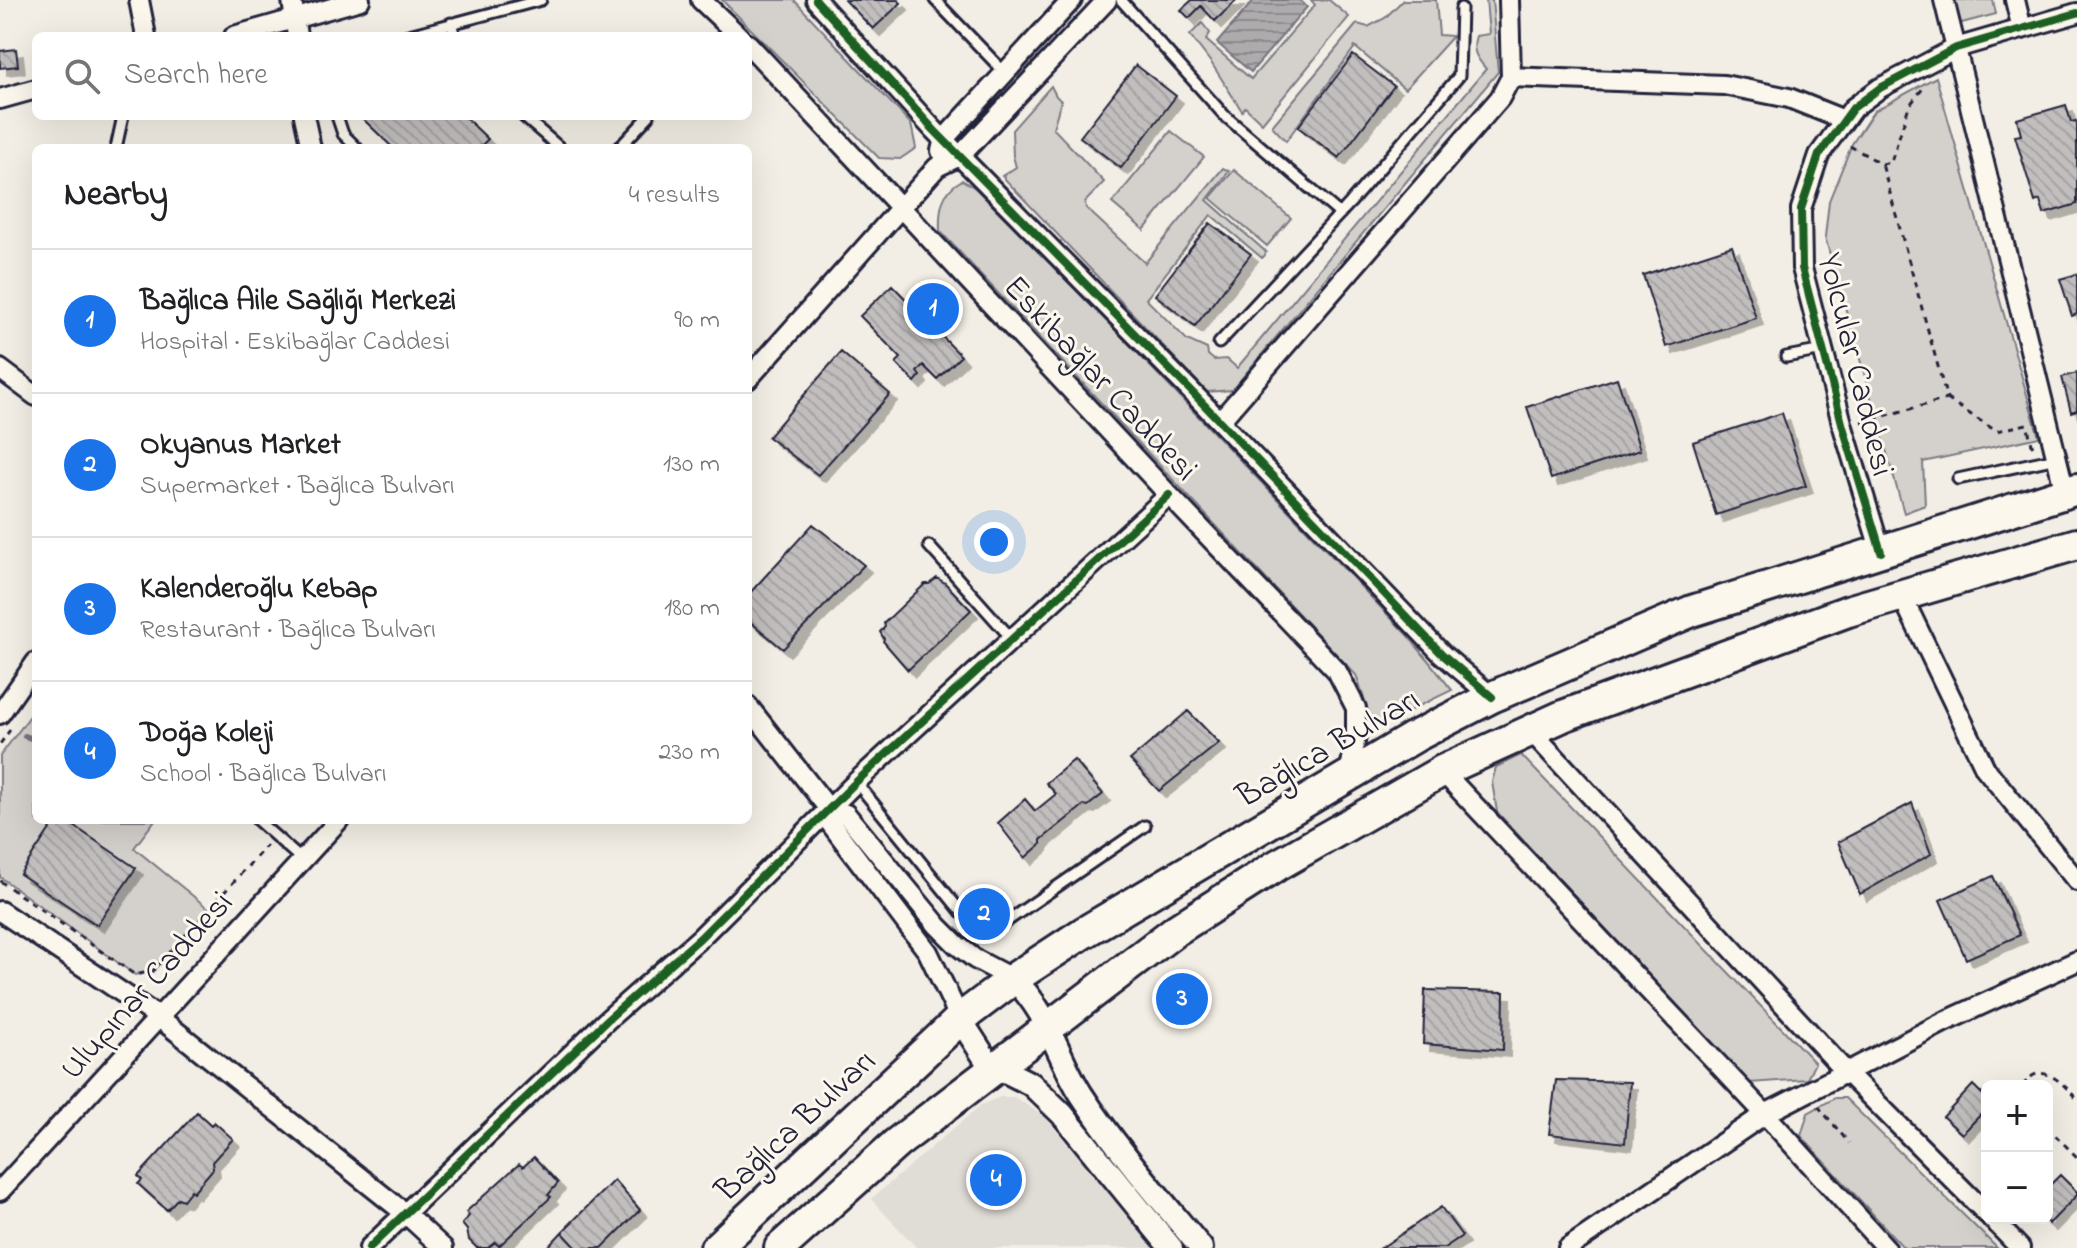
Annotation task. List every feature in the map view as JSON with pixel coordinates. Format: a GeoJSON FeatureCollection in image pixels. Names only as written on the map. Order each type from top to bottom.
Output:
{"type":"FeatureCollection","features":[{"type":"Feature","properties":{"kind":"main road","name":"Bağlıca Bulvarı"},"geometry":{"type":"LineString","coordinates":[[716,1248],[960,1019],[1013,979],[1083,933],[1416,736],[1492,697],[1692,611],[2071,490]]}},
{"type":"Feature","properties":{"kind":"main road"},"geometry":{"type":"LineString","coordinates":[[780,1248],[897,1143],[1176,930],[1276,866],[1442,771],[1530,730],[1848,611],[2077,544]]}},
{"type":"Feature","properties":{"kind":"street"},"geometry":{"type":"LineString","coordinates":[[139,0],[145,32]]}},
{"type":"Feature","properties":{"kind":"street"},"geometry":{"type":"LineString","coordinates":[[256,32],[360,0]]}},
{"type":"Feature","properties":{"kind":"street"},"geometry":{"type":"LineString","coordinates":[[701,0],[735,32]]}},
{"type":"Feature","properties":{"kind":"street"},"geometry":{"type":"LineString","coordinates":[[816,0],[960,156],[1220,421],[1442,654],[1492,697]]}},
{"type":"Feature","properties":{"kind":"street"},"geometry":{"type":"LineString","coordinates":[[937,167],[944,139],[1072,0]]}},
{"type":"Feature","properties":{"kind":"street"},"geometry":{"type":"LineString","coordinates":[[752,374],[937,167],[960,156],[1107,0]]}},
{"type":"Feature","properties":{"kind":"street"},"geometry":{"type":"LineString","coordinates":[[1220,421],[1500,98],[1511,77],[1509,0]]}},
{"type":"Feature","properties":{"kind":"street"},"geometry":{"type":"LineString","coordinates":[[1944,0],[2057,457],[2071,490]]}},
{"type":"Feature","properties":{"kind":"street"},"geometry":{"type":"LineString","coordinates":[[2015,0],[2022,29]]}},
{"type":"Feature","properties":{"kind":"street","name":"Yolcular Caddesi"},"geometry":{"type":"LineString","coordinates":[[1881,552],[1843,427],[1802,268],[1801,209],[1819,155],[1853,108],[1880,88],[1956,48],[2077,13]]}},
{"type":"Feature","properties":{"kind":"street","name":"Eskibağlar Caddesi"},"geometry":{"type":"LineString","coordinates":[[752,48],[1337,671],[1356,708],[1356,736],[1349,776]]}},
{"type":"Feature","properties":{"kind":"street"},"geometry":{"type":"LineString","coordinates":[[1511,77],[1724,85],[1789,98],[1844,120]]}},
{"type":"Feature","properties":{"kind":"street"},"geometry":{"type":"LineString","coordinates":[[0,99],[32,90]]}},
{"type":"Feature","properties":{"kind":"street"},"geometry":{"type":"LineString","coordinates":[[305,120],[310,144]]}},
{"type":"Feature","properties":{"kind":"street"},"geometry":{"type":"LineString","coordinates":[[0,369],[32,393]]}},
{"type":"Feature","properties":{"kind":"street"},"geometry":{"type":"LineString","coordinates":[[369,1248],[607,1020],[700,938],[828,808],[1169,495]]}},
{"type":"Feature","properties":{"kind":"street"},"geometry":{"type":"LineString","coordinates":[[1902,596],[1985,768],[2077,881]]}},
{"type":"Feature","properties":{"kind":"street"},"geometry":{"type":"LineString","coordinates":[[0,714],[32,668]]}},
{"type":"Feature","properties":{"kind":"street"},"geometry":{"type":"LineString","coordinates":[[752,711],[828,808],[831,824],[928,952],[977,1049],[997,1067],[1031,1084],[1043,1094],[1171,1248]]}},
{"type":"Feature","properties":{"kind":"street"},"geometry":{"type":"LineString","coordinates":[[1530,730],[1846,1072],[1981,1208]]}},
{"type":"Feature","properties":{"kind":"street"},"geometry":{"type":"LineString","coordinates":[[1442,771],[1765,1114],[1886,1248]]}},
{"type":"Feature","properties":{"kind":"street"},"geometry":{"type":"LineString","coordinates":[[828,808],[846,814],[957,945],[1026,990],[1083,1096],[1201,1248]]}},
{"type":"Feature","properties":{"kind":"street","name":"Ulupınar Caddesi"},"geometry":{"type":"LineString","coordinates":[[0,1191],[335,824]]}},
{"type":"Feature","properties":{"kind":"street"},"geometry":{"type":"LineString","coordinates":[[0,911],[157,1016],[406,1214],[443,1248]]}},
{"type":"Feature","properties":{"kind":"street"},"geometry":{"type":"LineString","coordinates":[[1568,1248],[1765,1114],[1944,1022],[2077,961]]}},
{"type":"Feature","properties":{"kind":"street"},"geometry":{"type":"LineString","coordinates":[[1997,1224],[2020,1248]]}},
{"type":"Feature","properties":{"kind":"lane"},"geometry":{"type":"LineString","coordinates":[[419,32],[541,0]]}},
{"type":"Feature","properties":{"kind":"lane"},"geometry":{"type":"LineString","coordinates":[[935,0],[1006,74]]}},
{"type":"Feature","properties":{"kind":"lane"},"geometry":{"type":"LineString","coordinates":[[1121,0],[1224,115],[1340,214]]}},
{"type":"Feature","properties":{"kind":"lane"},"geometry":{"type":"LineString","coordinates":[[1219,343],[1340,214],[1459,76],[1461,8]]}},
{"type":"Feature","properties":{"kind":"lane"},"geometry":{"type":"LineString","coordinates":[[451,23],[454,32]]}},
{"type":"Feature","properties":{"kind":"lane"},"geometry":{"type":"LineString","coordinates":[[117,144],[122,120]]}},
{"type":"Feature","properties":{"kind":"lane"},"geometry":{"type":"LineString","coordinates":[[338,120],[343,134],[353,144]]}},
{"type":"Feature","properties":{"kind":"lane"},"geometry":{"type":"LineString","coordinates":[[527,120],[548,144]]}},
{"type":"Feature","properties":{"kind":"lane"},"geometry":{"type":"LineString","coordinates":[[623,144],[645,120]]}},
{"type":"Feature","properties":{"kind":"lane"},"geometry":{"type":"LineString","coordinates":[[1786,357],[1823,350]]}},
{"type":"Feature","properties":{"kind":"lane"},"geometry":{"type":"LineString","coordinates":[[1958,479],[2057,457]]}},
{"type":"Feature","properties":{"kind":"lane"},"geometry":{"type":"LineString","coordinates":[[929,546],[1012,639]]}},
{"type":"Feature","properties":{"kind":"lane"},"geometry":{"type":"LineString","coordinates":[[856,782],[963,914],[978,927],[988,930],[997,928],[1145,826]]}},
{"type":"Feature","properties":{"kind":"lane"},"geometry":{"type":"LineString","coordinates":[[262,824],[302,860]]}},
{"type":"Feature","properties":{"kind":"path"},"geometry":{"type":"LineString","coordinates":[[1833,136],[1882,164],[1891,162],[1909,106],[1925,85],[1930,62]]}},
{"type":"Feature","properties":{"kind":"path"},"geometry":{"type":"LineString","coordinates":[[1882,164],[1947,399],[1996,431],[2027,424],[2036,462]]}},
{"type":"Feature","properties":{"kind":"path"},"geometry":{"type":"LineString","coordinates":[[1843,427],[1947,399]]}},
{"type":"Feature","properties":{"kind":"path"},"geometry":{"type":"LineString","coordinates":[[0,881],[135,975],[153,971],[275,836]]}},
{"type":"Feature","properties":{"kind":"path"},"geometry":{"type":"LineString","coordinates":[[2028,1080],[2039,1074],[2059,1079],[2077,1099]]}},
{"type":"Feature","properties":{"kind":"path"},"geometry":{"type":"LineString","coordinates":[[1807,1092],[1849,1143]]}},
{"type":"Feature","properties":{"kind":"path"},"geometry":{"type":"LineString","coordinates":[[2053,1133],[2077,1157]]}},
{"type":"Feature","properties":{"kind":"shaded area"},"geometry":{"type":"Polygon","coordinates":[[[722,0],[794,0],[911,124],[916,148],[900,159],[879,158],[722,0]]]}},
{"type":"Feature","properties":{"kind":"shaded area"},"geometry":{"type":"Polygon","coordinates":[[[1254,0],[1300,0],[1307,7],[1251,72],[1217,43],[1254,0]]]}},
{"type":"Feature","properties":{"kind":"shaded area"},"geometry":{"type":"Polygon","coordinates":[[[1311,0],[1329,0],[1349,17],[1262,123],[1245,107],[1242,111],[1190,35],[1202,23],[1210,33],[1206,40],[1251,79],[1315,5],[1311,0]]]}},
{"type":"Feature","properties":{"kind":"shaded area"},"geometry":{"type":"Polygon","coordinates":[[[1403,0],[1436,0],[1439,35],[1453,36],[1405,89],[1355,47],[1286,141],[1272,126],[1357,24],[1368,27],[1385,18],[1403,0]]]}},
{"type":"Feature","properties":{"kind":"shaded area"},"geometry":{"type":"Polygon","coordinates":[[[1486,0],[1492,0],[1498,72],[1232,390],[1207,392],[1002,176],[1016,167],[1012,130],[1051,86],[1061,101],[1053,128],[1104,182],[1085,202],[1086,208],[1145,263],[1223,168],[1229,171],[1207,200],[1266,252],[1262,258],[1211,215],[1146,299],[1187,340],[1207,349],[1214,360],[1227,359],[1237,368],[1486,69],[1474,46],[1476,36],[1489,34],[1486,0]]]}},
{"type":"Feature","properties":{"kind":"shaded area"},"geometry":{"type":"Polygon","coordinates":[[[1947,0],[1993,0],[1996,14],[1954,25],[1947,0]]]}},
{"type":"Feature","properties":{"kind":"shaded area"},"geometry":{"type":"Polygon","coordinates":[[[1936,77],[2039,437],[1923,462],[1925,505],[1904,513],[1825,237],[1829,201],[1852,144],[1874,111],[1936,77]]]}},
{"type":"Feature","properties":{"kind":"shaded area"},"geometry":{"type":"Polygon","coordinates":[[[1171,131],[1204,157],[1144,230],[1112,203],[1171,131]]]}},
{"type":"Feature","properties":{"kind":"shaded area"},"geometry":{"type":"Polygon","coordinates":[[[1234,170],[1291,218],[1267,246],[1210,198],[1234,170]]]}},
{"type":"Feature","properties":{"kind":"shaded area"},"geometry":{"type":"Polygon","coordinates":[[[962,180],[975,188],[1127,342],[1410,638],[1452,690],[1374,728],[1356,675],[940,231],[943,202],[950,190],[962,180]]]}},
{"type":"Feature","properties":{"kind":"shaded area"},"geometry":{"type":"Polygon","coordinates":[[[32,713],[32,824],[152,824],[134,848],[209,909],[153,971],[135,975],[0,877],[0,756],[32,713]]]}},
{"type":"Feature","properties":{"kind":"shaded area"},"geometry":{"type":"Polygon","coordinates":[[[1521,755],[1815,1063],[1807,1079],[1749,1083],[1497,812],[1492,782],[1496,767],[1521,755]]]}},
{"type":"Feature","properties":{"kind":"shaded area"},"geometry":{"type":"Polygon","coordinates":[[[1000,1097],[1014,1097],[1044,1116],[1154,1248],[917,1248],[871,1199],[981,1105],[1000,1097]]]}},
{"type":"Feature","properties":{"kind":"shaded area"},"geometry":{"type":"Polygon","coordinates":[[[1835,1098],[1845,1098],[1997,1248],[1904,1248],[1801,1136],[1808,1113],[1835,1098]]]}},
{"type":"Feature","properties":{"kind":"building"},"geometry":{"type":"Polygon","coordinates":[[[845,0],[898,0],[901,3],[873,29],[845,0]]]}},
{"type":"Feature","properties":{"kind":"building"},"geometry":{"type":"Polygon","coordinates":[[[1192,0],[1237,0],[1215,21],[1201,6],[1189,18],[1181,10],[1192,0]]]}},
{"type":"Feature","properties":{"kind":"building"},"geometry":{"type":"Polygon","coordinates":[[[16,49],[18,66],[0,68],[0,51],[16,49]]]}},
{"type":"Feature","properties":{"kind":"building"},"geometry":{"type":"Polygon","coordinates":[[[1353,55],[1394,86],[1339,158],[1298,127],[1353,55]]]}},
{"type":"Feature","properties":{"kind":"building"},"geometry":{"type":"Polygon","coordinates":[[[1136,65],[1176,96],[1121,168],[1080,137],[1136,65]]]}},
{"type":"Feature","properties":{"kind":"building"},"geometry":{"type":"Polygon","coordinates":[[[2066,105],[2071,122],[2077,123],[2077,204],[2044,214],[2040,200],[2035,202],[2015,136],[2021,135],[2017,119],[2066,105]]]}},
{"type":"Feature","properties":{"kind":"building"},"geometry":{"type":"Polygon","coordinates":[[[364,120],[468,120],[488,139],[483,144],[389,144],[364,120]]]}},
{"type":"Feature","properties":{"kind":"building"},"geometry":{"type":"Polygon","coordinates":[[[1210,223],[1251,254],[1195,326],[1155,295],[1210,223]]]}},
{"type":"Feature","properties":{"kind":"building"},"geometry":{"type":"Polygon","coordinates":[[[1732,246],[1756,318],[1666,347],[1643,275],[1732,246]]]}},
{"type":"Feature","properties":{"kind":"building"},"geometry":{"type":"Polygon","coordinates":[[[2077,274],[2077,314],[2072,316],[2060,279],[2077,274]]]}},
{"type":"Feature","properties":{"kind":"building"},"geometry":{"type":"Polygon","coordinates":[[[892,285],[961,356],[937,379],[923,365],[917,372],[920,376],[915,382],[896,363],[901,358],[860,316],[892,285]]]}},
{"type":"Feature","properties":{"kind":"building"},"geometry":{"type":"Polygon","coordinates":[[[841,352],[890,394],[818,475],[768,437],[841,352]]]}},
{"type":"Feature","properties":{"kind":"building"},"geometry":{"type":"Polygon","coordinates":[[[2077,373],[2077,410],[2071,412],[2062,377],[2077,373]]]}},
{"type":"Feature","properties":{"kind":"building"},"geometry":{"type":"Polygon","coordinates":[[[1617,378],[1640,450],[1551,479],[1527,407],[1617,378]]]}},
{"type":"Feature","properties":{"kind":"building"},"geometry":{"type":"Polygon","coordinates":[[[1782,413],[1806,486],[1716,515],[1693,442],[1782,413]]]}},
{"type":"Feature","properties":{"kind":"building"},"geometry":{"type":"Polygon","coordinates":[[[813,524],[864,565],[783,649],[752,623],[752,591],[813,524]]]}},
{"type":"Feature","properties":{"kind":"building"},"geometry":{"type":"Polygon","coordinates":[[[937,578],[971,610],[908,670],[883,641],[880,632],[885,627],[884,623],[925,584],[937,578]]]}},
{"type":"Feature","properties":{"kind":"building"},"geometry":{"type":"Polygon","coordinates":[[[1188,711],[1219,743],[1159,791],[1130,760],[1188,711]]]}},
{"type":"Feature","properties":{"kind":"building"},"geometry":{"type":"Polygon","coordinates":[[[1074,760],[1103,794],[1088,806],[1084,805],[1041,840],[1041,844],[1025,858],[998,823],[1025,799],[1035,811],[1056,794],[1046,783],[1074,760]]]}},
{"type":"Feature","properties":{"kind":"building"},"geometry":{"type":"Polygon","coordinates":[[[1912,803],[1931,854],[1860,894],[1838,842],[1912,803]]]}},
{"type":"Feature","properties":{"kind":"building"},"geometry":{"type":"Polygon","coordinates":[[[53,824],[71,824],[136,868],[97,925],[20,874],[53,824]]]}},
{"type":"Feature","properties":{"kind":"building"},"geometry":{"type":"Polygon","coordinates":[[[1993,876],[2020,935],[1966,959],[1940,900],[1993,876]]]}},
{"type":"Feature","properties":{"kind":"building"},"geometry":{"type":"Polygon","coordinates":[[[1425,990],[1504,992],[1503,1050],[1423,1044],[1425,990]]]}},
{"type":"Feature","properties":{"kind":"building"},"geometry":{"type":"Polygon","coordinates":[[[1556,1080],[1630,1082],[1625,1143],[1549,1134],[1556,1080]]]}},
{"type":"Feature","properties":{"kind":"building"},"geometry":{"type":"Polygon","coordinates":[[[1973,1085],[1981,1093],[1981,1114],[1962,1134],[1943,1117],[1973,1085]]]}},
{"type":"Feature","properties":{"kind":"building"},"geometry":{"type":"Polygon","coordinates":[[[197,1112],[233,1139],[212,1162],[213,1169],[193,1192],[191,1190],[183,1200],[178,1198],[167,1210],[138,1184],[142,1180],[138,1176],[197,1112]]]}},
{"type":"Feature","properties":{"kind":"building"},"geometry":{"type":"Polygon","coordinates":[[[534,1157],[558,1183],[548,1195],[551,1197],[499,1246],[495,1242],[488,1248],[477,1248],[469,1240],[462,1224],[469,1216],[466,1212],[519,1164],[523,1167],[534,1157]]]}},
{"type":"Feature","properties":{"kind":"building"},"geometry":{"type":"Polygon","coordinates":[[[2060,1175],[2077,1195],[2053,1220],[2053,1182],[2060,1175]]]}},
{"type":"Feature","properties":{"kind":"building"},"geometry":{"type":"Polygon","coordinates":[[[614,1180],[640,1210],[602,1248],[577,1248],[562,1232],[614,1180]]]}},
{"type":"Feature","properties":{"kind":"building"},"geometry":{"type":"Polygon","coordinates":[[[1441,1207],[1462,1236],[1444,1248],[1381,1248],[1441,1207]]]}},
{"type":"Feature","properties":{"kind":"building"},"geometry":{"type":"Polygon","coordinates":[[[562,1232],[577,1248],[547,1248],[562,1232]]]}},
{"type":"Feature","properties":{"kind":"waterway"},"geometry":{"type":"LineString","coordinates":[[25,736],[32,739]]}},
{"type":"Feature","properties":{"kind":"cycle path"},"geometry":{"type":"LineString","coordinates":[[816,0],[934,130],[1189,389],[1442,654],[1492,697]]}},
{"type":"Feature","properties":{"kind":"cycle path"},"geometry":{"type":"LineString","coordinates":[[1881,552],[1843,427],[1802,268],[1801,209],[1819,155],[1853,108],[1880,88],[1956,48],[2077,13]]}},
{"type":"Feature","properties":{"kind":"cycle path"},"geometry":{"type":"LineString","coordinates":[[369,1248],[607,1020],[700,938],[856,782],[1169,495]]}},
{"type":"Feature","properties":{"kind":"place","name":"Bağlıca Aile Sağlığı Merkezi"},"geometry":{"type":"Point","coordinates":[933,309]}},
{"type":"Feature","properties":{"kind":"place","name":"Okyanus Market"},"geometry":{"type":"Point","coordinates":[984,914]}},
{"type":"Feature","properties":{"kind":"place","name":"Kalenderoğlu Kebap"},"geometry":{"type":"Point","coordinates":[1182,999]}},
{"type":"Feature","properties":{"kind":"place","name":"Doğa Koleji"},"geometry":{"type":"Point","coordinates":[996,1180]}}]}
